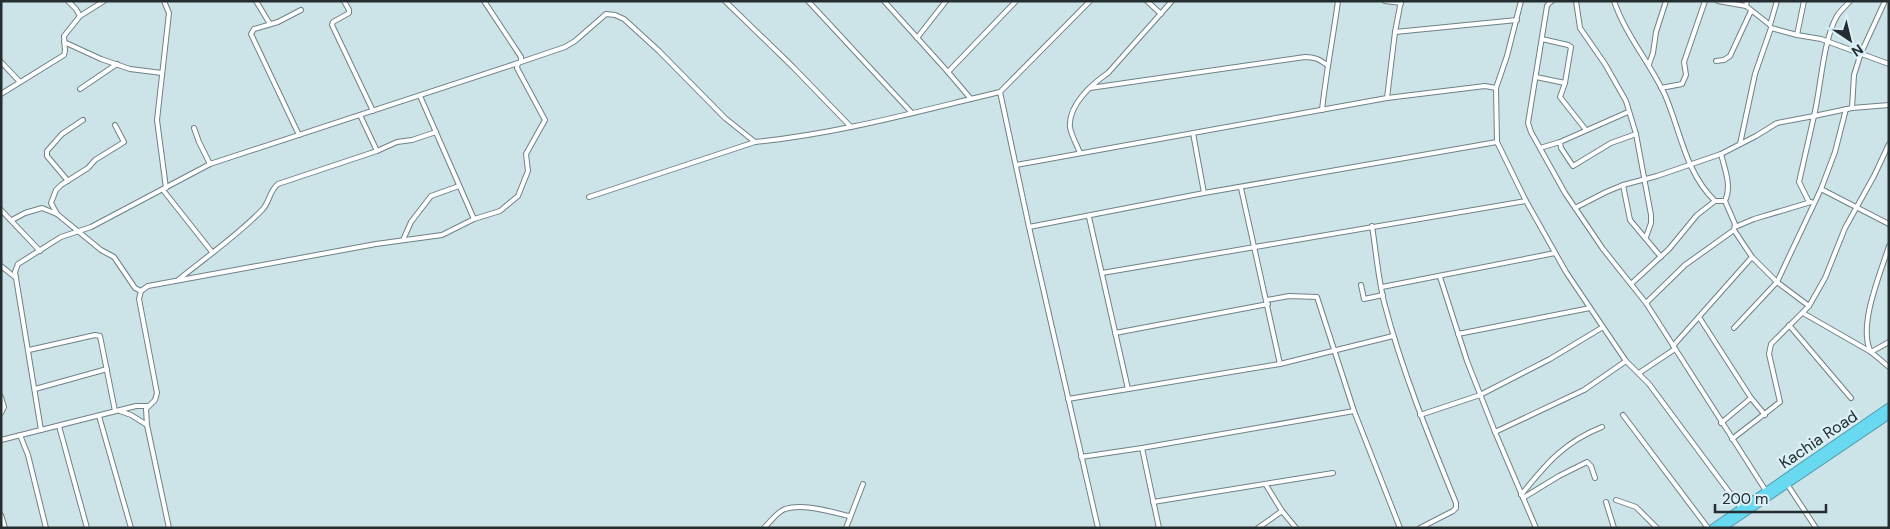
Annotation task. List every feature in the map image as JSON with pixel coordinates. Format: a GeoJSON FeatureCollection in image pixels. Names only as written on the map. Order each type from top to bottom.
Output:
{"type":"FeatureCollection","features":[{"type":"Feature","properties":{"kind":"highway","name":"Kachia Road"},"geometry":{"type":"LineString","coordinates":[[1713,528],[1889,407]]}},
{"type":"Feature","properties":{"kind":"highway","name":"Kachia Road"},"geometry":{"type":"LineString","coordinates":[[1722,528],[1889,414]]}},
{"type":"Feature","properties":{"kind":"street"},"geometry":{"type":"LineString","coordinates":[[68,1],[80,16]]}},
{"type":"Feature","properties":{"kind":"street"},"geometry":{"type":"LineString","coordinates":[[1,94],[64,55],[64,36],[80,16],[104,1]]}},
{"type":"Feature","properties":{"kind":"street"},"geometry":{"type":"LineString","coordinates":[[164,1],[169,13],[157,129],[165,189],[212,252]]}},
{"type":"Feature","properties":{"kind":"street"},"geometry":{"type":"LineString","coordinates":[[256,1],[270,24]]}},
{"type":"Feature","properties":{"kind":"street"},"geometry":{"type":"LineString","coordinates":[[344,1],[349,13],[333,22],[332,25],[373,111]]}},
{"type":"Feature","properties":{"kind":"street"},"geometry":{"type":"LineString","coordinates":[[115,125],[124,142],[94,160],[88,168],[56,190],[52,196],[51,203],[57,214],[75,231],[114,257],[135,288],[141,291],[178,280],[403,240],[442,235],[474,219],[500,211],[518,196],[528,171],[526,154],[545,124],[544,116],[517,68],[521,57],[484,1]]}},
{"type":"Feature","properties":{"kind":"street"},"geometry":{"type":"LineString","coordinates":[[808,1],[912,113]]}},
{"type":"Feature","properties":{"kind":"street"},"geometry":{"type":"LineString","coordinates":[[884,1],[970,99]]}},
{"type":"Feature","properties":{"kind":"street"},"geometry":{"type":"LineString","coordinates":[[917,38],[946,1]]}},
{"type":"Feature","properties":{"kind":"street"},"geometry":{"type":"LineString","coordinates":[[948,72],[1016,1]]}},
{"type":"Feature","properties":{"kind":"street"},"geometry":{"type":"LineString","coordinates":[[589,197],[755,142],[787,139],[851,127],[1000,92],[1090,1]]}},
{"type":"Feature","properties":{"kind":"street"},"geometry":{"type":"LineString","coordinates":[[1148,1],[1161,14]]}},
{"type":"Feature","properties":{"kind":"street"},"geometry":{"type":"LineString","coordinates":[[1080,153],[1070,127],[1075,105],[1090,88],[1108,73],[1172,1]]}},
{"type":"Feature","properties":{"kind":"street"},"geometry":{"type":"LineString","coordinates":[[1322,110],[1327,65],[1331,54],[1338,1]]}},
{"type":"Feature","properties":{"kind":"street"},"geometry":{"type":"LineString","coordinates":[[1386,1],[1401,2],[1395,32],[1387,98]]}},
{"type":"Feature","properties":{"kind":"street"},"geometry":{"type":"LineString","coordinates":[[1521,1],[1496,88],[1496,142],[1526,202],[1555,253],[1603,328],[1626,361],[1639,373],[1742,508]]}},
{"type":"Feature","properties":{"kind":"street"},"geometry":{"type":"LineString","coordinates":[[1552,1],[1548,4],[1528,123],[1540,148],[1575,208],[1603,249],[1646,303],[1766,491]]}},
{"type":"Feature","properties":{"kind":"street"},"geometry":{"type":"LineString","coordinates":[[1576,1],[1580,28],[1605,64],[1626,101],[1636,134],[1651,215],[1651,223],[1646,237]]}},
{"type":"Feature","properties":{"kind":"street"},"geometry":{"type":"LineString","coordinates":[[1614,1],[1617,11],[1661,88],[1689,164],[1700,185],[1715,201]]}},
{"type":"Feature","properties":{"kind":"street"},"geometry":{"type":"LineString","coordinates":[[1649,64],[1653,53],[1656,32],[1666,1]]}},
{"type":"Feature","properties":{"kind":"street"},"geometry":{"type":"LineString","coordinates":[[1661,88],[1682,84],[1686,75],[1684,62],[1705,1]]}},
{"type":"Feature","properties":{"kind":"street"},"geometry":{"type":"LineString","coordinates":[[1718,1],[1746,3],[1751,11],[1770,26],[1798,35],[1821,39],[1889,64]]}},
{"type":"Feature","properties":{"kind":"street"},"geometry":{"type":"LineString","coordinates":[[1740,144],[1755,74],[1777,1]]}},
{"type":"Feature","properties":{"kind":"street"},"geometry":{"type":"LineString","coordinates":[[1798,35],[1804,1]]}},
{"type":"Feature","properties":{"kind":"street"},"geometry":{"type":"LineString","coordinates":[[1811,202],[1799,182],[1820,94],[1827,42],[1837,16],[1850,1]]}},
{"type":"Feature","properties":{"kind":"street"},"geometry":{"type":"LineString","coordinates":[[1852,108],[1854,75],[1861,53],[1885,1]]}},
{"type":"Feature","properties":{"kind":"street"},"geometry":{"type":"LineString","coordinates":[[728,2],[851,127]]}},
{"type":"Feature","properties":{"kind":"street"},"geometry":{"type":"LineString","coordinates":[[299,135],[251,34],[254,29],[301,10]]}},
{"type":"Feature","properties":{"kind":"street"},"geometry":{"type":"LineString","coordinates":[[1716,61],[1724,60],[1730,56],[1751,11]]}},
{"type":"Feature","properties":{"kind":"street"},"geometry":{"type":"LineString","coordinates":[[41,430],[15,272],[18,264],[61,237],[75,231],[85,230],[210,164],[565,47],[606,14],[624,19],[659,51],[725,118],[755,142]]}},
{"type":"Feature","properties":{"kind":"street"},"geometry":{"type":"LineString","coordinates":[[1395,32],[1517,20]]}},
{"type":"Feature","properties":{"kind":"street"},"geometry":{"type":"LineString","coordinates":[[1542,40],[1571,47],[1560,97],[1586,130]]}},
{"type":"Feature","properties":{"kind":"street"},"geometry":{"type":"LineString","coordinates":[[64,42],[130,69],[162,73]]}},
{"type":"Feature","properties":{"kind":"street"},"geometry":{"type":"LineString","coordinates":[[1090,88],[1304,57],[1319,59],[1327,65]]}},
{"type":"Feature","properties":{"kind":"street"},"geometry":{"type":"LineString","coordinates":[[1,62],[20,82]]}},
{"type":"Feature","properties":{"kind":"street"},"geometry":{"type":"LineString","coordinates":[[80,90],[117,64]]}},
{"type":"Feature","properties":{"kind":"street"},"geometry":{"type":"LineString","coordinates":[[1536,77],[1564,84]]}},
{"type":"Feature","properties":{"kind":"street"},"geometry":{"type":"LineString","coordinates":[[1016,164],[1387,98],[1485,86],[1496,88]]}},
{"type":"Feature","properties":{"kind":"street"},"geometry":{"type":"LineString","coordinates":[[1000,92],[1028,227],[1098,528]]}},
{"type":"Feature","properties":{"kind":"street"},"geometry":{"type":"LineString","coordinates":[[420,96],[474,219]]}},
{"type":"Feature","properties":{"kind":"street"},"geometry":{"type":"LineString","coordinates":[[1575,208],[1623,185],[1720,154],[1783,121],[1852,108],[1889,105]]}},
{"type":"Feature","properties":{"kind":"street"},"geometry":{"type":"LineString","coordinates":[[1734,328],[1777,282],[1811,202],[1821,189],[1835,152],[1846,109]]}},
{"type":"Feature","properties":{"kind":"street"},"geometry":{"type":"LineString","coordinates":[[1540,148],[1560,142],[1628,112]]}},
{"type":"Feature","properties":{"kind":"street"},"geometry":{"type":"LineString","coordinates":[[360,115],[377,151]]}},
{"type":"Feature","properties":{"kind":"street"},"geometry":{"type":"LineString","coordinates":[[68,181],[47,156],[47,151],[62,134],[83,120]]}},
{"type":"Feature","properties":{"kind":"street"},"geometry":{"type":"LineString","coordinates":[[194,128],[210,164]]}},
{"type":"Feature","properties":{"kind":"street"},"geometry":{"type":"LineString","coordinates":[[178,280],[262,210],[266,205],[270,191],[278,184],[377,151],[397,142],[412,140],[436,132]]}},
{"type":"Feature","properties":{"kind":"street"},"geometry":{"type":"LineString","coordinates":[[1193,133],[1204,194]]}},
{"type":"Feature","properties":{"kind":"street"},"geometry":{"type":"LineString","coordinates":[[1560,142],[1561,148],[1573,166],[1611,144],[1636,134]]}},
{"type":"Feature","properties":{"kind":"street"},"geometry":{"type":"LineString","coordinates":[[1028,227],[1496,142]]}},
{"type":"Feature","properties":{"kind":"street"},"geometry":{"type":"LineString","coordinates":[[1732,439],[1780,402],[1769,349],[1771,344],[1809,306],[1824,278],[1845,228],[1889,144]]}},
{"type":"Feature","properties":{"kind":"street"},"geometry":{"type":"LineString","coordinates":[[1720,154],[1728,180],[1725,201],[1735,228],[1752,257],[1777,282],[1809,306]]}},
{"type":"Feature","properties":{"kind":"street"},"geometry":{"type":"LineString","coordinates":[[1623,185],[1630,220],[1661,257]]}},
{"type":"Feature","properties":{"kind":"street"},"geometry":{"type":"LineString","coordinates":[[403,240],[411,222],[431,196],[460,186]]}},
{"type":"Feature","properties":{"kind":"street"},"geometry":{"type":"LineString","coordinates":[[1241,188],[1268,302],[1280,364]]}},
{"type":"Feature","properties":{"kind":"street"},"geometry":{"type":"LineString","coordinates":[[1821,189],[1889,224]]}},
{"type":"Feature","properties":{"kind":"street"},"geometry":{"type":"LineString","coordinates":[[1631,284],[1661,257],[1688,223],[1715,201],[1725,201]]}},
{"type":"Feature","properties":{"kind":"street"},"geometry":{"type":"LineString","coordinates":[[1102,273],[1372,226],[1526,202]]}},
{"type":"Feature","properties":{"kind":"street"},"geometry":{"type":"LineString","coordinates":[[1646,303],[1685,265],[1735,228],[1754,219],[1811,202]]}},
{"type":"Feature","properties":{"kind":"street"},"geometry":{"type":"LineString","coordinates":[[12,220],[25,213],[42,208],[57,214]]}},
{"type":"Feature","properties":{"kind":"street"},"geometry":{"type":"LineString","coordinates":[[1,210],[40,250]]}},
{"type":"Feature","properties":{"kind":"street"},"geometry":{"type":"LineString","coordinates":[[1089,216],[1128,389]]}},
{"type":"Feature","properties":{"kind":"street"},"geometry":{"type":"LineString","coordinates":[[1372,226],[1383,295],[1393,336],[1420,415],[1456,503],[1456,508],[1453,511],[1420,528]]}},
{"type":"Feature","properties":{"kind":"street"},"geometry":{"type":"LineString","coordinates":[[1871,352],[1868,346],[1866,331],[1872,302],[1888,247]]}},
{"type":"Feature","properties":{"kind":"street"},"geometry":{"type":"LineString","coordinates":[[1382,287],[1555,253]]}},
{"type":"Feature","properties":{"kind":"street"},"geometry":{"type":"LineString","coordinates":[[1639,373],[1674,348],[1699,316],[1752,257]]}},
{"type":"Feature","properties":{"kind":"street"},"geometry":{"type":"LineString","coordinates":[[1,266],[16,278]]}},
{"type":"Feature","properties":{"kind":"street"},"geometry":{"type":"LineString","coordinates":[[1440,277],[1480,395],[1536,528]]}},
{"type":"Feature","properties":{"kind":"street"},"geometry":{"type":"LineString","coordinates":[[1361,285],[1364,299],[1383,295]]}},
{"type":"Feature","properties":{"kind":"street"},"geometry":{"type":"LineString","coordinates":[[135,288],[141,291]]}},
{"type":"Feature","properties":{"kind":"street"},"geometry":{"type":"LineString","coordinates":[[1,440],[136,406],[147,406],[154,400],[157,393],[141,291]]}},
{"type":"Feature","properties":{"kind":"street"},"geometry":{"type":"LineString","coordinates":[[1115,333],[1268,302],[1289,296],[1317,297],[1354,411],[1400,528]]}},
{"type":"Feature","properties":{"kind":"street"},"geometry":{"type":"LineString","coordinates":[[1458,334],[1590,308]]}},
{"type":"Feature","properties":{"kind":"street"},"geometry":{"type":"LineString","coordinates":[[1802,313],[1871,352],[1889,367]]}},
{"type":"Feature","properties":{"kind":"street"},"geometry":{"type":"LineString","coordinates":[[1699,316],[1751,398],[1765,415]]}},
{"type":"Feature","properties":{"kind":"street"},"geometry":{"type":"LineString","coordinates":[[1789,326],[1852,398]]}},
{"type":"Feature","properties":{"kind":"street"},"geometry":{"type":"LineString","coordinates":[[1420,415],[1480,395],[1550,359],[1603,328]]}},
{"type":"Feature","properties":{"kind":"street"},"geometry":{"type":"LineString","coordinates":[[29,350],[98,335],[101,337],[116,411]]}},
{"type":"Feature","properties":{"kind":"street"},"geometry":{"type":"LineString","coordinates":[[1068,399],[1280,364],[1393,336]]}},
{"type":"Feature","properties":{"kind":"street"},"geometry":{"type":"LineString","coordinates":[[1871,352],[1889,342]]}},
{"type":"Feature","properties":{"kind":"street"},"geometry":{"type":"LineString","coordinates":[[1495,432],[1584,390],[1626,361]]}},
{"type":"Feature","properties":{"kind":"street"},"geometry":{"type":"LineString","coordinates":[[35,389],[107,369]]}},
{"type":"Feature","properties":{"kind":"street"},"geometry":{"type":"LineString","coordinates":[[1,397],[4,407],[1,413]]}},
{"type":"Feature","properties":{"kind":"street"},"geometry":{"type":"LineString","coordinates":[[1721,423],[1751,398]]}},
{"type":"Feature","properties":{"kind":"street"},"geometry":{"type":"LineString","coordinates":[[147,406],[147,425],[169,528]]}},
{"type":"Feature","properties":{"kind":"street"},"geometry":{"type":"LineString","coordinates":[[116,411],[132,415],[147,425]]}},
{"type":"Feature","properties":{"kind":"street"},"geometry":{"type":"LineString","coordinates":[[1082,457],[1354,411]]}},
{"type":"Feature","properties":{"kind":"street"},"geometry":{"type":"LineString","coordinates":[[1623,415],[1708,528]]}},
{"type":"Feature","properties":{"kind":"street"},"geometry":{"type":"LineString","coordinates":[[99,416],[131,528]]}},
{"type":"Feature","properties":{"kind":"street"},"geometry":{"type":"LineString","coordinates":[[59,426],[87,528]]}},
{"type":"Feature","properties":{"kind":"street"},"geometry":{"type":"LineString","coordinates":[[1522,497],[1552,457],[1587,433],[1602,427]]}},
{"type":"Feature","properties":{"kind":"street"},"geometry":{"type":"LineString","coordinates":[[20,435],[28,455],[46,528]]}},
{"type":"Feature","properties":{"kind":"street"},"geometry":{"type":"LineString","coordinates":[[1142,448],[1159,528]]}},
{"type":"Feature","properties":{"kind":"street"},"geometry":{"type":"LineString","coordinates":[[1522,497],[1587,462],[1591,466],[1596,478]]}},
{"type":"Feature","properties":{"kind":"street"},"geometry":{"type":"LineString","coordinates":[[1152,502],[1333,473]]}},
{"type":"Feature","properties":{"kind":"street"},"geometry":{"type":"LineString","coordinates":[[846,528],[849,516],[863,484]]}},
{"type":"Feature","properties":{"kind":"street"},"geometry":{"type":"LineString","coordinates":[[1786,484],[1816,528]]}},
{"type":"Feature","properties":{"kind":"street"},"geometry":{"type":"LineString","coordinates":[[1266,485],[1282,511],[1296,528]]}},
{"type":"Feature","properties":{"kind":"street"},"geometry":{"type":"LineString","coordinates":[[1616,500],[1636,506],[1657,528]]}},
{"type":"Feature","properties":{"kind":"street"},"geometry":{"type":"LineString","coordinates":[[1606,502],[1614,528]]}},
{"type":"Feature","properties":{"kind":"street"},"geometry":{"type":"LineString","coordinates":[[764,528],[777,514],[785,509],[798,507],[849,516]]}},
{"type":"Feature","properties":{"kind":"street"},"geometry":{"type":"LineString","coordinates":[[1258,528],[1282,511]]}},
{"type":"Feature","properties":{"kind":"street"},"geometry":{"type":"LineString","coordinates":[[1,515],[5,528]]}}]}
